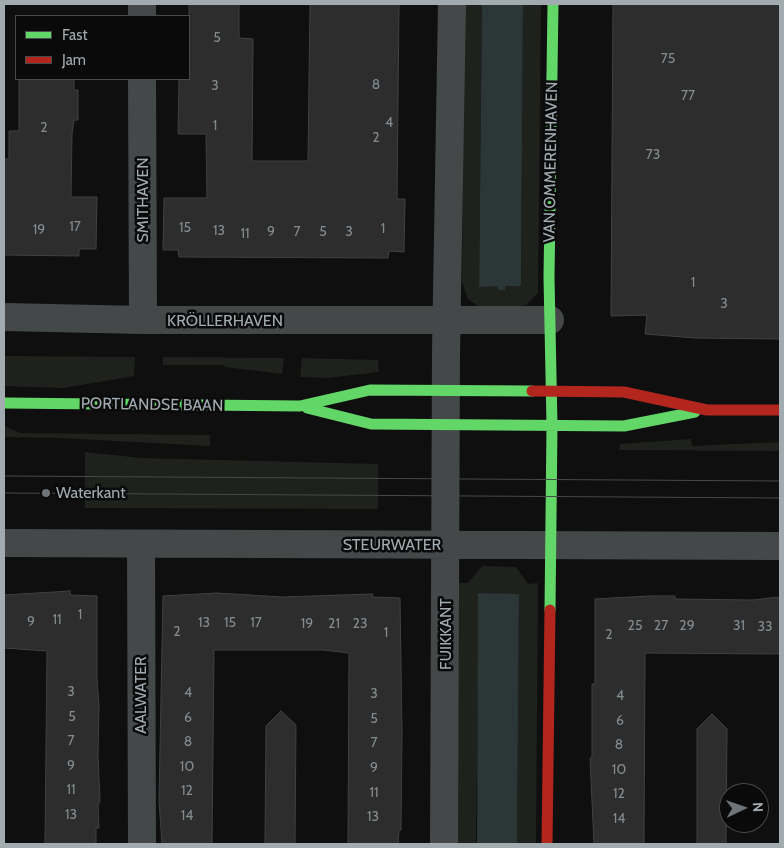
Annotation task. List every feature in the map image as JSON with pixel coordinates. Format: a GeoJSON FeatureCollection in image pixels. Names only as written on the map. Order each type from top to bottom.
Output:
{"type":"FeatureCollection","features":[{"type":"Feature","properties":{"kind":"street"},"geometry":{"type":"LineString","coordinates":[[446,424],[452,4]]}},
{"type":"Feature","properties":{"kind":"street","name":"VAN OMMERENHAVEN"},"geometry":{"type":"LineString","coordinates":[[551,391],[553,4]]}},
{"type":"Feature","properties":{"kind":"street","name":"SMITHAVEN"},"geometry":{"type":"LineString","coordinates":[[142,80],[143,320]]}},
{"type":"Feature","properties":{"kind":"street","name":"KRÖLLERHAVEN"},"geometry":{"type":"LineString","coordinates":[[4,317],[143,320],[447,320]]}},
{"type":"Feature","properties":{"kind":"street"},"geometry":{"type":"LineString","coordinates":[[447,320],[550,320]]}},
{"type":"Feature","properties":{"kind":"street","name":"PORTLANDSE BAAN"},"geometry":{"type":"LineString","coordinates":[[4,403],[300,406],[370,390],[551,391],[624,392],[707,410]]}},
{"type":"Feature","properties":{"kind":"street"},"geometry":{"type":"LineString","coordinates":[[548,844],[551,391]]}},
{"type":"Feature","properties":{"kind":"street","name":"PORTLANDSE BAAN"},"geometry":{"type":"LineString","coordinates":[[300,406],[371,424],[624,426],[707,410],[780,410]]}},
{"type":"Feature","properties":{"kind":"street","name":"FUIKKANT"},"geometry":{"type":"LineString","coordinates":[[444,844],[447,545],[446,424]]}},
{"type":"Feature","properties":{"kind":"street","name":"STEURWATER"},"geometry":{"type":"LineString","coordinates":[[4,543],[780,546]]}},
{"type":"Feature","properties":{"kind":"street","name":"AALWATER"},"geometry":{"type":"LineString","coordinates":[[141,545],[142,844]]}},
{"type":"Feature","properties":{"kind":"shaded area"},"geometry":{"type":"Polygon","coordinates":[[[464,4],[482,4],[479,286],[498,286],[498,290],[505,286],[521,286],[523,4],[541,4],[538,293],[526,305],[515,307],[478,306],[468,299],[462,282],[464,4]]]}},
{"type":"Feature","properties":{"kind":"shaded area"},"geometry":{"type":"Polygon","coordinates":[[[482,4],[523,4],[521,286],[505,286],[505,290],[498,290],[497,286],[479,287],[482,4]]]}},
{"type":"Feature","properties":{"kind":"shaded area"},"geometry":{"type":"Polygon","coordinates":[[[4,356],[135,357],[134,376],[63,388],[4,386],[4,356]]]}},
{"type":"Feature","properties":{"kind":"shaded area"},"geometry":{"type":"Polygon","coordinates":[[[163,357],[284,358],[282,374],[225,367],[224,365],[163,365],[163,357]]]}},
{"type":"Feature","properties":{"kind":"shaded area"},"geometry":{"type":"Polygon","coordinates":[[[302,358],[378,360],[379,372],[327,378],[300,377],[302,358]]]}},
{"type":"Feature","properties":{"kind":"shaded area"},"geometry":{"type":"Polygon","coordinates":[[[4,426],[20,433],[210,435],[210,446],[4,437],[4,426]]]}},
{"type":"Feature","properties":{"kind":"shaded area"},"geometry":{"type":"Polygon","coordinates":[[[691,439],[692,446],[780,442],[780,451],[619,450],[620,444],[691,439]]]}},
{"type":"Feature","properties":{"kind":"shaded area"},"geometry":{"type":"Polygon","coordinates":[[[85,452],[142,458],[378,464],[378,509],[85,508],[85,452]]]}},
{"type":"Feature","properties":{"kind":"shaded area"},"geometry":{"type":"Polygon","coordinates":[[[482,566],[516,567],[528,584],[538,583],[536,844],[517,844],[519,595],[479,593],[476,844],[457,844],[459,583],[468,583],[482,566]]]}},
{"type":"Feature","properties":{"kind":"shaded area"},"geometry":{"type":"Polygon","coordinates":[[[478,593],[519,594],[517,844],[477,844],[478,593]]]}},
{"type":"Feature","properties":{"kind":"building"},"geometry":{"type":"Polygon","coordinates":[[[189,4],[239,4],[239,38],[253,39],[252,161],[308,161],[310,4],[399,4],[397,199],[405,199],[404,252],[389,251],[388,258],[179,257],[178,250],[163,250],[164,198],[207,198],[206,134],[178,134],[179,80],[190,80],[189,4]]]}},
{"type":"Feature","properties":{"kind":"building"},"geometry":{"type":"Polygon","coordinates":[[[613,4],[780,4],[780,339],[695,338],[645,334],[647,315],[611,316],[613,4]]]}},
{"type":"Feature","properties":{"kind":"building"},"geometry":{"type":"Polygon","coordinates":[[[19,80],[74,80],[74,90],[78,90],[78,120],[74,120],[72,134],[71,197],[97,197],[96,249],[79,249],[79,256],[4,255],[4,159],[9,159],[9,131],[19,131],[19,80]]]}},
{"type":"Feature","properties":{"kind":"building"},"geometry":{"type":"Polygon","coordinates":[[[70,591],[70,595],[97,596],[100,802],[98,805],[99,828],[96,828],[96,844],[45,844],[47,651],[4,648],[4,595],[70,591]]]}},
{"type":"Feature","properties":{"kind":"building"},"geometry":{"type":"Polygon","coordinates":[[[217,593],[282,597],[373,594],[372,597],[400,598],[402,732],[401,830],[399,830],[398,844],[348,844],[349,653],[324,650],[214,650],[212,844],[162,844],[159,800],[163,596],[217,593]]]}},
{"type":"Feature","properties":{"kind":"building"},"geometry":{"type":"Polygon","coordinates":[[[675,596],[675,599],[753,600],[778,597],[780,600],[780,654],[645,653],[644,844],[594,844],[590,759],[592,756],[592,684],[595,684],[595,599],[675,596]]]}},
{"type":"Feature","properties":{"kind":"building"},"geometry":{"type":"Polygon","coordinates":[[[281,711],[296,725],[295,844],[265,844],[266,726],[281,711]]]}},
{"type":"Feature","properties":{"kind":"building"},"geometry":{"type":"Polygon","coordinates":[[[712,714],[727,729],[727,783],[719,783],[719,833],[726,833],[726,844],[697,844],[697,729],[712,714]]]}},
{"type":"Feature","properties":{"kind":"tram line"},"geometry":{"type":"LineString","coordinates":[[4,476],[780,481]]}},
{"type":"Feature","properties":{"kind":"tram line"},"geometry":{"type":"LineString","coordinates":[[4,493],[780,498]]}},
{"type":"Feature","properties":{"kind":"traffic: fast"},"geometry":{"type":"LineString","coordinates":[[550,610],[552,425],[549,277],[553,4]]}},
{"type":"Feature","properties":{"kind":"traffic: fast"},"geometry":{"type":"LineString","coordinates":[[4,403],[300,406],[370,390],[532,391]]}},
{"type":"Feature","properties":{"kind":"traffic: fast"},"geometry":{"type":"LineString","coordinates":[[307,408],[371,424],[624,426],[695,412]]}},
{"type":"Feature","properties":{"kind":"traffic: jam"},"geometry":{"type":"LineString","coordinates":[[532,391],[624,392],[707,410],[780,410]]}},
{"type":"Feature","properties":{"kind":"traffic: jam"},"geometry":{"type":"LineString","coordinates":[[547,844],[550,610]]}},
{"type":"Feature","properties":{"kind":"place","name":"Waterkant"},"geometry":{"type":"Point","coordinates":[46,493]}}]}
